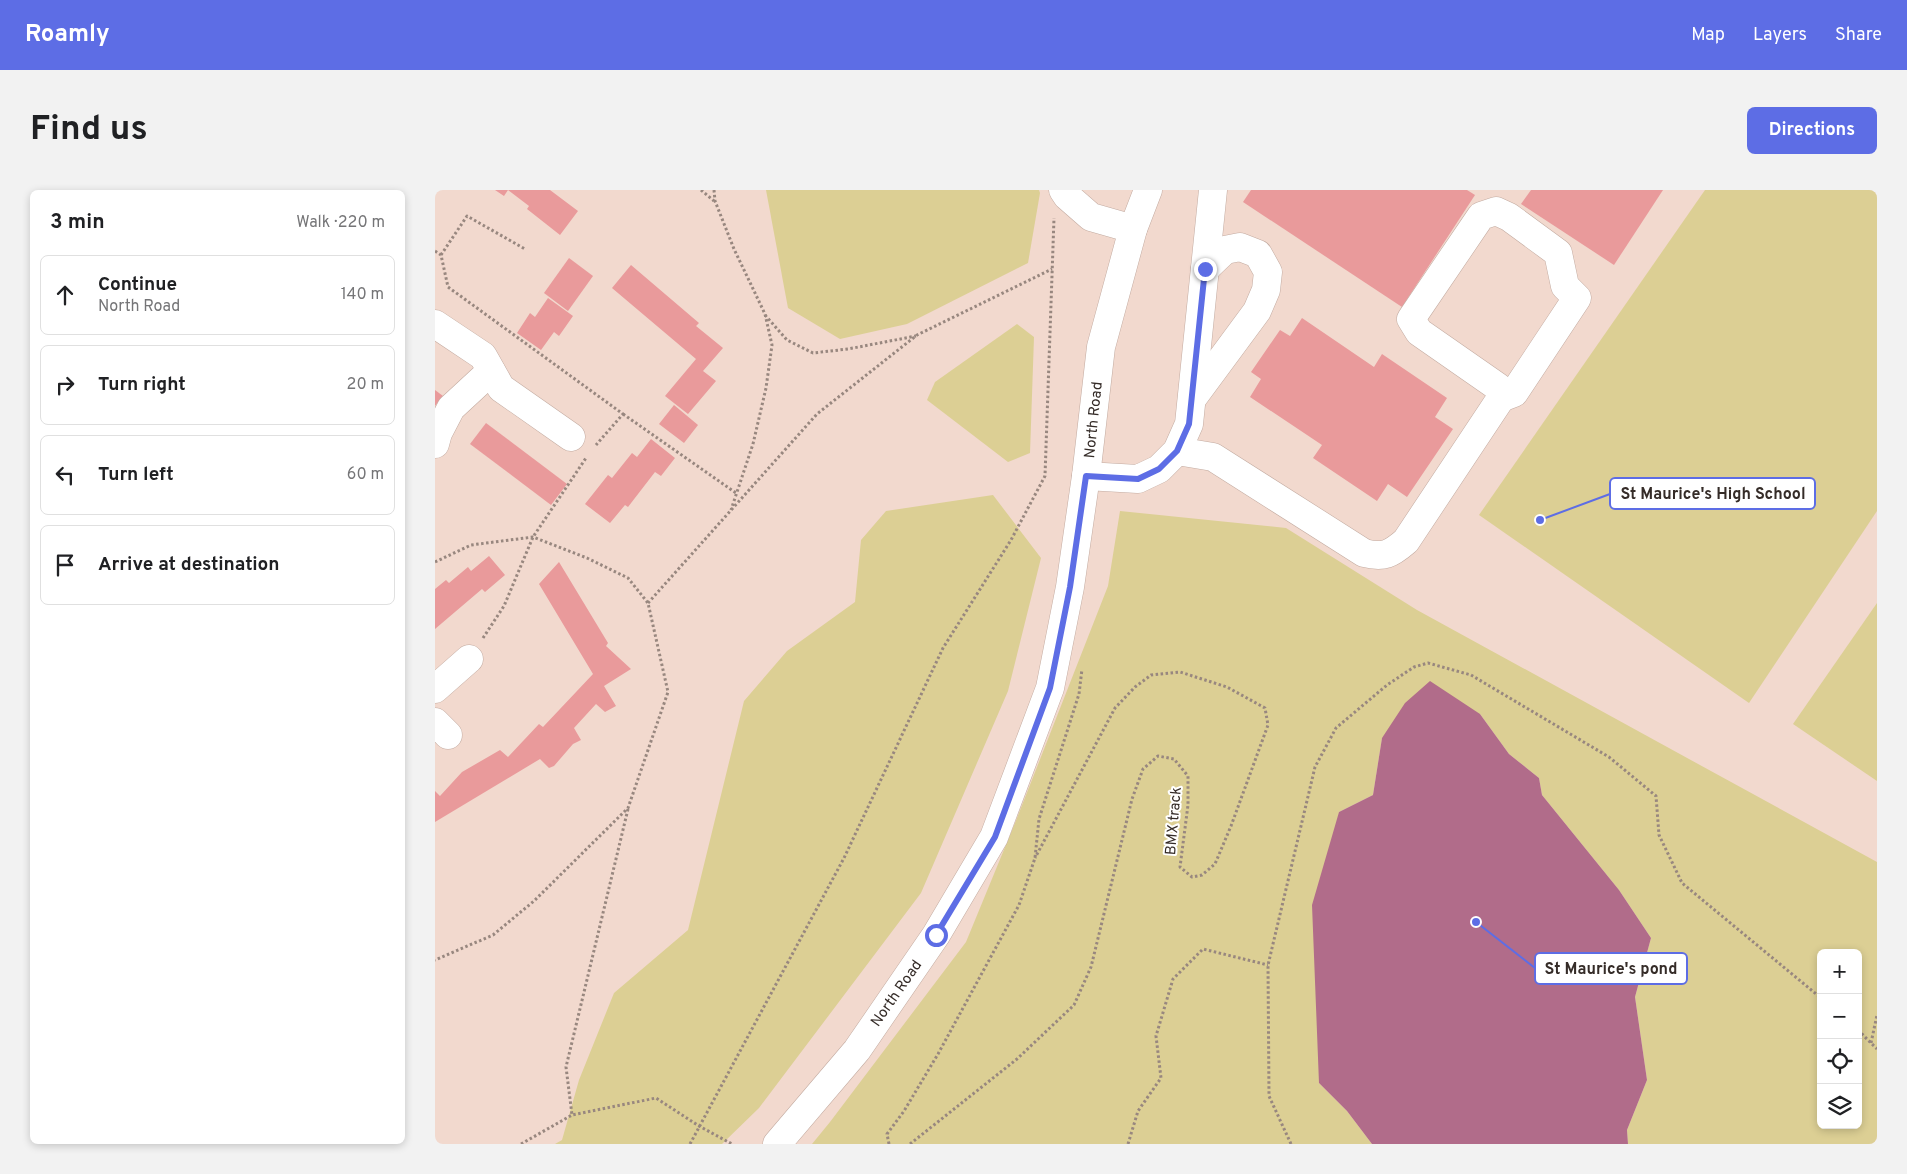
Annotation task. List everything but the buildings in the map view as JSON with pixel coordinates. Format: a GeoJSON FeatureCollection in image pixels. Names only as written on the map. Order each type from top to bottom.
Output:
{"type":"FeatureCollection","features":[{"type":"Feature","properties":{"kind":"main road","name":"North Road"},"geometry":{"type":"LineString","coordinates":[[777,1144],[857,1050],[936,935],[995,837],[1050,688],[1070,587],[1086,476],[1101,347],[1133,229],[1148,190]]}},
{"type":"Feature","properties":{"kind":"main road"},"geometry":{"type":"LineString","coordinates":[[1086,476],[1138,479],[1159,469],[1177,451],[1189,424],[1213,190]]}},
{"type":"Feature","properties":{"kind":"main road"},"geometry":{"type":"LineString","coordinates":[[1065,193],[1091,217],[1133,229]]}},
{"type":"Feature","properties":{"kind":"main road"},"geometry":{"type":"LineString","coordinates":[[1177,451],[1213,457],[1364,553],[1379,556],[1394,551],[1406,541],[1501,398],[1514,393],[1577,298],[1565,286],[1558,253],[1496,211],[1481,216],[1411,319],[1419,332],[1498,387],[1501,398]]}},
{"type":"Feature","properties":{"kind":"main road"},"geometry":{"type":"LineString","coordinates":[[1191,400],[1257,311],[1266,290],[1268,272],[1258,254],[1240,247],[1225,250],[1205,269]]}},
{"type":"Feature","properties":{"kind":"main road"},"geometry":{"type":"LineString","coordinates":[[435,324],[483,356],[501,388],[581,443]]}},
{"type":"Feature","properties":{"kind":"main road"},"geometry":{"type":"LineString","coordinates":[[435,444],[451,408],[491,371]]}},
{"type":"Feature","properties":{"kind":"main road"},"geometry":{"type":"LineString","coordinates":[[435,689],[469,659]]}},
{"type":"Feature","properties":{"kind":"path"},"geometry":{"type":"LineString","coordinates":[[701,190],[715,201]]}},
{"type":"Feature","properties":{"kind":"path"},"geometry":{"type":"LineString","coordinates":[[714,190],[715,201],[734,249],[765,314],[772,345],[766,388],[753,444],[730,512]]}},
{"type":"Feature","properties":{"kind":"path"},"geometry":{"type":"LineString","coordinates":[[690,1144],[843,858],[943,648],[1011,540],[1045,476],[1054,215],[1065,193]]}},
{"type":"Feature","properties":{"kind":"path"},"geometry":{"type":"LineString","coordinates":[[441,255],[467,216],[525,249]]}},
{"type":"Feature","properties":{"kind":"path"},"geometry":{"type":"LineString","coordinates":[[435,251],[441,255],[448,287],[736,493]]}},
{"type":"Feature","properties":{"kind":"path"},"geometry":{"type":"LineString","coordinates":[[648,603],[817,414],[917,335],[1052,269]]}},
{"type":"Feature","properties":{"kind":"path"},"geometry":{"type":"LineString","coordinates":[[765,314],[787,340],[813,352],[848,348],[917,335]]}},
{"type":"Feature","properties":{"kind":"path"},"geometry":{"type":"LineString","coordinates":[[469,659],[504,606],[533,537],[581,443],[623,414]]}},
{"type":"Feature","properties":{"kind":"path"},"geometry":{"type":"LineString","coordinates":[[435,562],[471,545],[533,537],[587,558],[628,578],[648,603],[668,692],[628,808],[566,1067],[572,1115]]}},
{"type":"Feature","properties":{"kind":"path"},"geometry":{"type":"LineString","coordinates":[[1291,1144],[1269,1096],[1268,965],[1315,767],[1336,728],[1387,684],[1428,662],[1471,675],[1609,757],[1656,796],[1659,835],[1682,883],[1817,995]]}},
{"type":"Feature","properties":{"kind":"path"},"geometry":{"type":"LineString","coordinates":[[889,1144],[887,1134],[905,1111],[938,1054],[1019,905],[1035,858],[1039,819],[1079,694],[1082,666]]}},
{"type":"Feature","properties":{"kind":"path","name":"BMX track"},"geometry":{"type":"LineString","coordinates":[[910,1144],[1017,1060],[1074,1005],[1091,967],[1132,799],[1143,769],[1159,756],[1174,759],[1188,776],[1189,805],[1183,834],[1180,867],[1192,877],[1202,875],[1215,864],[1269,725],[1265,708],[1227,687],[1180,672],[1151,675],[1115,708],[1035,858]]}},
{"type":"Feature","properties":{"kind":"path"},"geometry":{"type":"LineString","coordinates":[[435,960],[493,935],[534,901],[628,808]]}},
{"type":"Feature","properties":{"kind":"path"},"geometry":{"type":"LineString","coordinates":[[1128,1144],[1138,1111],[1161,1078],[1156,1036],[1173,979],[1203,949],[1268,965]]}},
{"type":"Feature","properties":{"kind":"path"},"geometry":{"type":"LineString","coordinates":[[1871,1043],[1877,1015]]}},
{"type":"Feature","properties":{"kind":"path"},"geometry":{"type":"LineString","coordinates":[[1862,1034],[1877,1049]]}},
{"type":"Feature","properties":{"kind":"path"},"geometry":{"type":"LineString","coordinates":[[521,1144],[572,1115],[656,1098],[699,1126],[732,1144]]}},
{"type":"Feature","properties":{"kind":"shaded area"},"geometry":{"type":"Polygon","coordinates":[[[766,190],[1039,190],[1040,193],[1028,263],[907,324],[840,339],[788,308],[766,190]]]}},
{"type":"Feature","properties":{"kind":"shaded area"},"geometry":{"type":"Polygon","coordinates":[[[1705,190],[1877,190],[1877,511],[1749,703],[1479,515],[1705,190]]]}},
{"type":"Feature","properties":{"kind":"shaded area"},"geometry":{"type":"Polygon","coordinates":[[[1017,324],[1034,337],[1030,453],[1008,462],[927,400],[935,382],[1017,324]]]}},
{"type":"Feature","properties":{"kind":"shaded area"},"geometry":{"type":"Polygon","coordinates":[[[993,495],[1041,558],[1008,691],[921,893],[759,1108],[722,1144],[555,1144],[562,1140],[579,1080],[614,993],[688,930],[744,701],[787,651],[855,602],[861,540],[886,511],[993,495]]]}},
{"type":"Feature","properties":{"kind":"shaded area"},"geometry":{"type":"Polygon","coordinates":[[[1120,511],[1286,528],[1417,610],[1877,862],[1877,1144],[1628,1144],[1627,1130],[1647,1080],[1635,997],[1651,938],[1619,890],[1542,795],[1539,778],[1509,754],[1480,714],[1382,738],[1373,795],[1339,812],[1319,1083],[1347,1111],[1372,1144],[812,1144],[966,942],[1108,586],[1120,511]]]}},
{"type":"Feature","properties":{"kind":"shaded area"},"geometry":{"type":"Polygon","coordinates":[[[1877,603],[1877,781],[1793,724],[1877,603]]]}},
{"type":"Feature","properties":{"kind":"shaded area"},"geometry":{"type":"Polygon","coordinates":[[[1430,681],[1480,714],[1509,754],[1539,778],[1542,795],[1619,890],[1651,938],[1635,997],[1647,1080],[1627,1130],[1628,1144],[1372,1144],[1347,1111],[1319,1083],[1312,905],[1339,812],[1373,795],[1382,738],[1405,703],[1430,681]]]}},
{"type":"Feature","properties":{"kind":"place","name":"St Maurice's High School"},"geometry":{"type":"Point","coordinates":[1540,520]}},
{"type":"Feature","properties":{"kind":"place","name":"St Maurice's pond"},"geometry":{"type":"Point","coordinates":[1476,922]}},
{"type":"Feature","properties":{"kind":"route"},"geometry":{"type":"LineString","coordinates":[[936,935],[995,837],[1050,688],[1070,587],[1086,476],[1138,479],[1159,469],[1177,451],[1189,424],[1205,269]]}}]}
